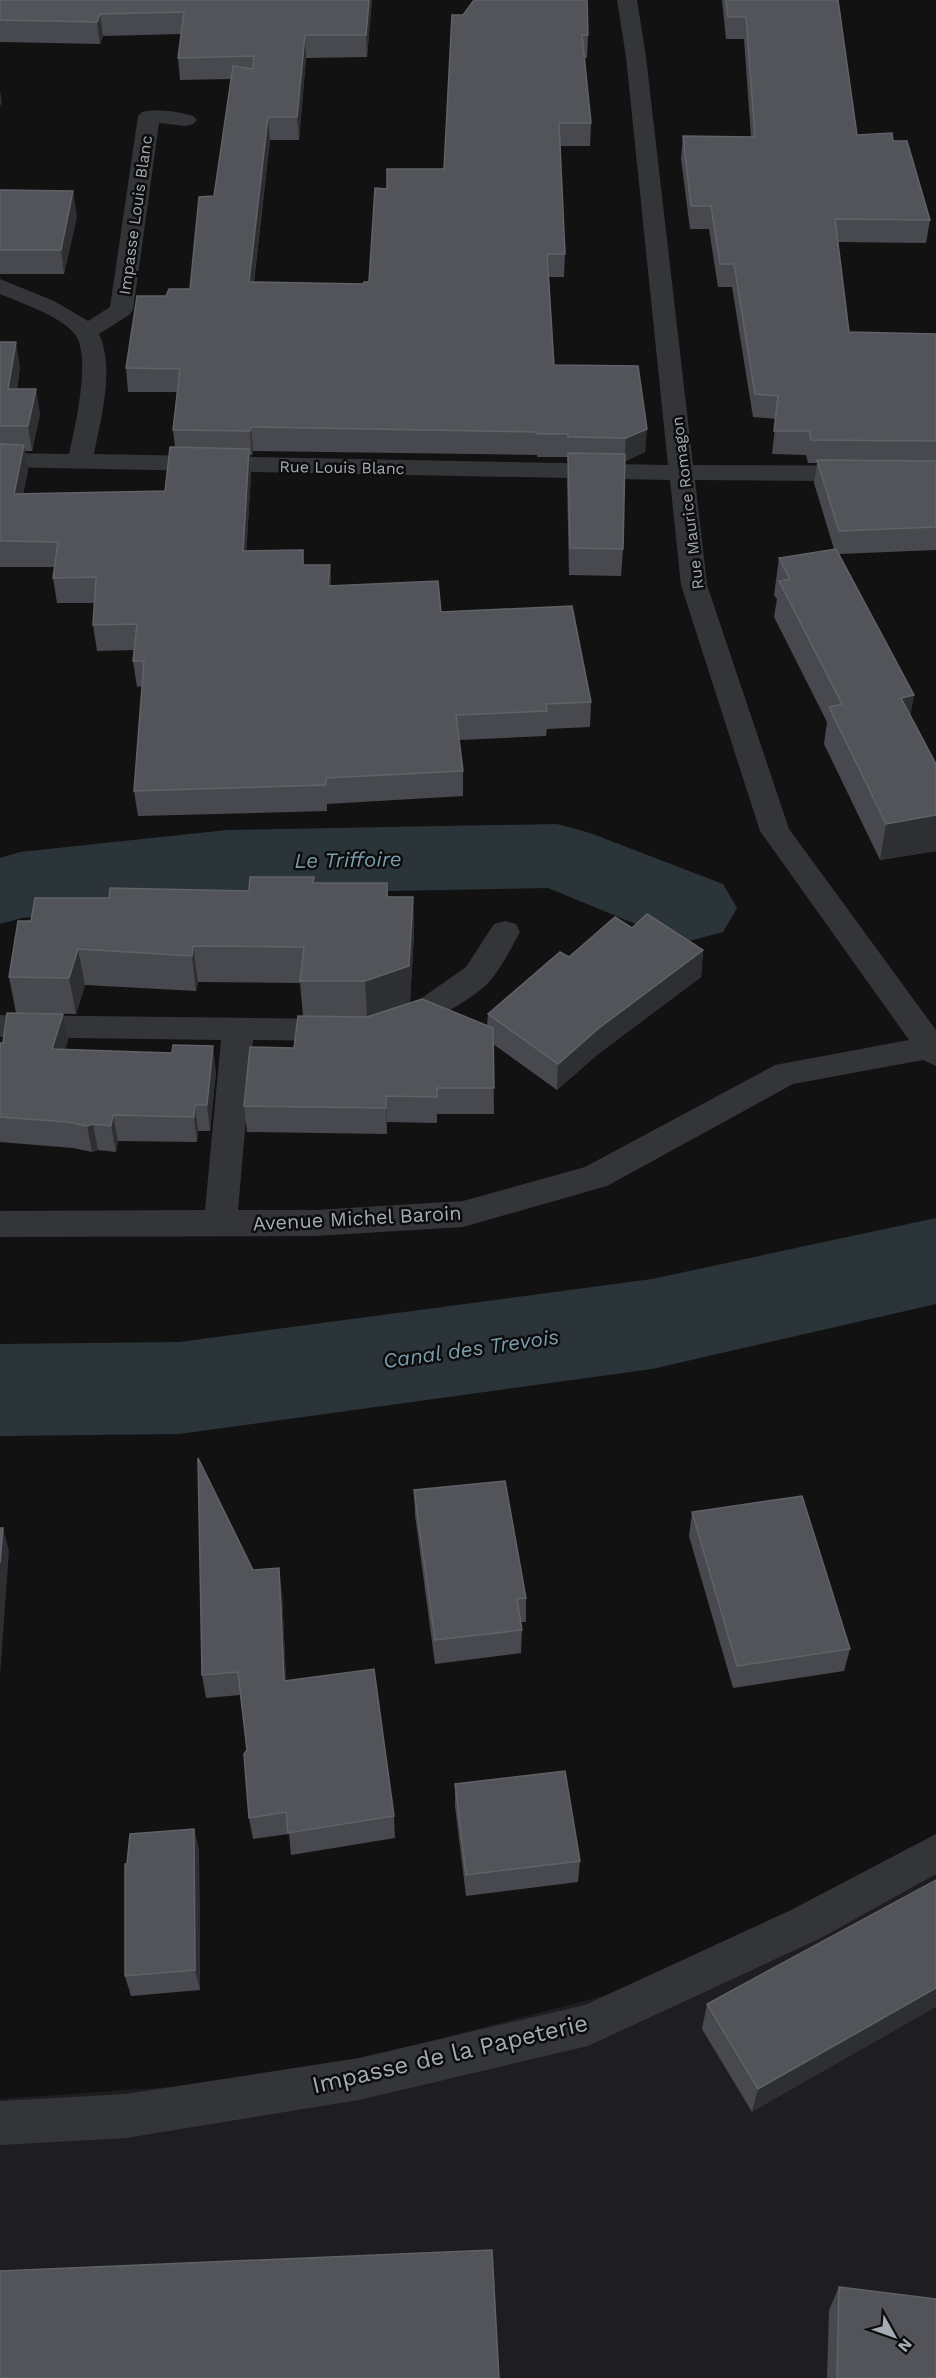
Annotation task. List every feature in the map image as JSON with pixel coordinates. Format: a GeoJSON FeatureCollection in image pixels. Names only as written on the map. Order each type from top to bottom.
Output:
{"type":"FeatureCollection","features":[{"type":"Feature","properties":{"kind":"street","name":"Rue Maurice Romagon"},"geometry":{"type":"LineString","coordinates":[[627,0],[636,57],[694,585],[775,831],[934,1050]]}},
{"type":"Feature","properties":{"kind":"street","name":"Impasse Louis Blanc"},"geometry":{"type":"LineString","coordinates":[[86,332],[121,310],[149,116],[186,120]]}},
{"type":"Feature","properties":{"kind":"street"},"geometry":{"type":"LineString","coordinates":[[0,286],[52,308],[86,332],[95,364],[80,463]]}},
{"type":"Feature","properties":{"kind":"street","name":"Rue Louis Blanc"},"geometry":{"type":"LineString","coordinates":[[0,460],[80,463],[936,474]]}},
{"type":"Feature","properties":{"kind":"street"},"geometry":{"type":"LineString","coordinates":[[0,1026],[368,1030],[427,1010],[477,975],[505,932]]}},
{"type":"Feature","properties":{"kind":"street"},"geometry":{"type":"LineString","coordinates":[[220,1225],[238,1028]]}},
{"type":"Feature","properties":{"kind":"street","name":"Avenue Michel Baroin"},"geometry":{"type":"LineString","coordinates":[[0,1224],[316,1223],[463,1214],[595,1177],[786,1073],[934,1050]]}},
{"type":"Feature","properties":{"kind":"street","name":"Impasse de la Papeterie"},"geometry":{"type":"LineString","coordinates":[[0,2123],[126,2116],[347,2081],[588,2025],[806,1924],[936,1853]]}},
{"type":"Feature","properties":{"kind":"shaded area"},"geometry":{"type":"Polygon","coordinates":[[[936,1850],[936,2378],[0,2378],[0,2099],[286,2079],[782,1949],[936,1850]]]}},
{"type":"Feature","properties":{"kind":"building"},"geometry":{"type":"Polygon","coordinates":[[[0,0],[369,0],[366,35],[305,35],[297,117],[268,117],[249,282],[363,284],[369,282],[375,188],[387,189],[387,169],[444,169],[452,15],[463,15],[474,0],[587,0],[588,35],[582,35],[591,123],[559,123],[565,254],[547,254],[554,365],[638,366],[647,429],[626,438],[568,437],[568,434],[537,434],[538,432],[251,427],[250,431],[173,430],[180,369],[126,368],[137,296],[166,296],[169,289],[190,289],[199,197],[214,196],[233,66],[253,69],[254,56],[178,58],[184,12],[100,14],[97,22],[0,20],[0,0]]]}},
{"type":"Feature","properties":{"kind":"building"},"geometry":{"type":"Polygon","coordinates":[[[726,0],[838,0],[857,135],[892,133],[893,141],[907,141],[930,220],[835,219],[849,332],[936,334],[936,441],[811,440],[809,431],[774,431],[778,396],[755,394],[734,264],[720,264],[711,206],[691,206],[683,136],[755,137],[746,17],[728,17],[726,0]]]}},
{"type":"Feature","properties":{"kind":"building"},"geometry":{"type":"Polygon","coordinates":[[[0,190],[73,191],[61,250],[0,250],[0,190]]]}},
{"type":"Feature","properties":{"kind":"building"},"geometry":{"type":"Polygon","coordinates":[[[0,342],[16,342],[8,389],[36,389],[28,426],[0,426],[0,342]]]}},
{"type":"Feature","properties":{"kind":"building"},"geometry":{"type":"Polygon","coordinates":[[[0,444],[24,445],[14,494],[165,491],[170,447],[249,449],[243,551],[303,550],[303,565],[330,565],[328,586],[438,581],[441,612],[572,606],[591,702],[546,704],[547,711],[456,715],[463,771],[326,778],[326,785],[134,791],[144,661],[133,661],[137,624],[93,625],[96,577],[53,578],[58,542],[0,541],[0,444]]]}},
{"type":"Feature","properties":{"kind":"building"},"geometry":{"type":"Polygon","coordinates":[[[568,453],[625,454],[623,549],[570,548],[568,453]]]}},
{"type":"Feature","properties":{"kind":"building"},"geometry":{"type":"Polygon","coordinates":[[[817,460],[936,461],[936,527],[839,531],[817,460]]]}},
{"type":"Feature","properties":{"kind":"building"},"geometry":{"type":"Polygon","coordinates":[[[836,549],[914,695],[901,698],[936,764],[936,815],[886,824],[829,707],[842,704],[779,581],[790,579],[779,558],[836,549]]]}},
{"type":"Feature","properties":{"kind":"building"},"geometry":{"type":"Polygon","coordinates":[[[250,877],[314,877],[313,883],[387,883],[387,897],[413,897],[409,966],[365,981],[300,981],[304,947],[193,946],[192,956],[78,949],[69,978],[9,977],[18,921],[31,921],[35,898],[109,898],[110,888],[249,891],[250,877]]]}},
{"type":"Feature","properties":{"kind":"building"},"geometry":{"type":"Polygon","coordinates":[[[647,914],[703,950],[599,1028],[558,1064],[488,1014],[560,952],[569,957],[615,917],[632,928],[647,914]]]}},
{"type":"Feature","properties":{"kind":"building"},"geometry":{"type":"Polygon","coordinates":[[[422,999],[493,1028],[494,1088],[437,1088],[437,1097],[386,1096],[386,1108],[244,1106],[250,1047],[294,1048],[298,1016],[367,1017],[422,999]]]}},
{"type":"Feature","properties":{"kind":"building"},"geometry":{"type":"Polygon","coordinates":[[[7,1013],[63,1014],[52,1049],[172,1053],[173,1045],[213,1046],[207,1105],[195,1105],[194,1117],[113,1115],[111,1126],[93,1124],[87,1126],[68,1122],[0,1117],[0,1043],[3,1043],[7,1013]]]}},
{"type":"Feature","properties":{"kind":"building"},"geometry":{"type":"Polygon","coordinates":[[[198,1458],[253,1570],[279,1568],[284,1681],[374,1669],[394,1816],[288,1833],[286,1812],[249,1818],[244,1754],[247,1750],[238,1672],[202,1675],[198,1458]]]}},
{"type":"Feature","properties":{"kind":"building"},"geometry":{"type":"Polygon","coordinates":[[[505,1481],[526,1598],[517,1599],[522,1630],[435,1640],[414,1490],[505,1481]]]}},
{"type":"Feature","properties":{"kind":"building"},"geometry":{"type":"Polygon","coordinates":[[[802,1496],[850,1649],[737,1666],[692,1512],[802,1496]]]}},
{"type":"Feature","properties":{"kind":"building"},"geometry":{"type":"Polygon","coordinates":[[[0,1528],[3,1528],[0,1563],[0,1528]]]}},
{"type":"Feature","properties":{"kind":"building"},"geometry":{"type":"Polygon","coordinates":[[[565,1771],[580,1861],[466,1875],[455,1784],[565,1771]]]}},
{"type":"Feature","properties":{"kind":"building"},"geometry":{"type":"Polygon","coordinates":[[[194,1829],[195,1970],[125,1976],[125,1864],[127,1864],[130,1834],[194,1829]]]}},
{"type":"Feature","properties":{"kind":"building"},"geometry":{"type":"Polygon","coordinates":[[[936,1880],[936,1988],[758,2089],[707,2004],[936,1880]]]}},
{"type":"Feature","properties":{"kind":"building"},"geometry":{"type":"Polygon","coordinates":[[[492,2250],[499,2378],[0,2378],[0,2271],[492,2250]]]}},
{"type":"Feature","properties":{"kind":"building"},"geometry":{"type":"Polygon","coordinates":[[[839,2287],[936,2299],[936,2378],[837,2378],[839,2287]]]}},
{"type":"Feature","properties":{"kind":"waterway","name":"Le Triffoire"},"geometry":{"type":"LineString","coordinates":[[0,891],[20,885],[227,862],[557,856],[689,908]]}},
{"type":"Feature","properties":{"kind":"waterway","name":"Canal des Trevois"},"geometry":{"type":"LineString","coordinates":[[0,1390],[179,1388],[652,1324],[936,1261]]}}]}
